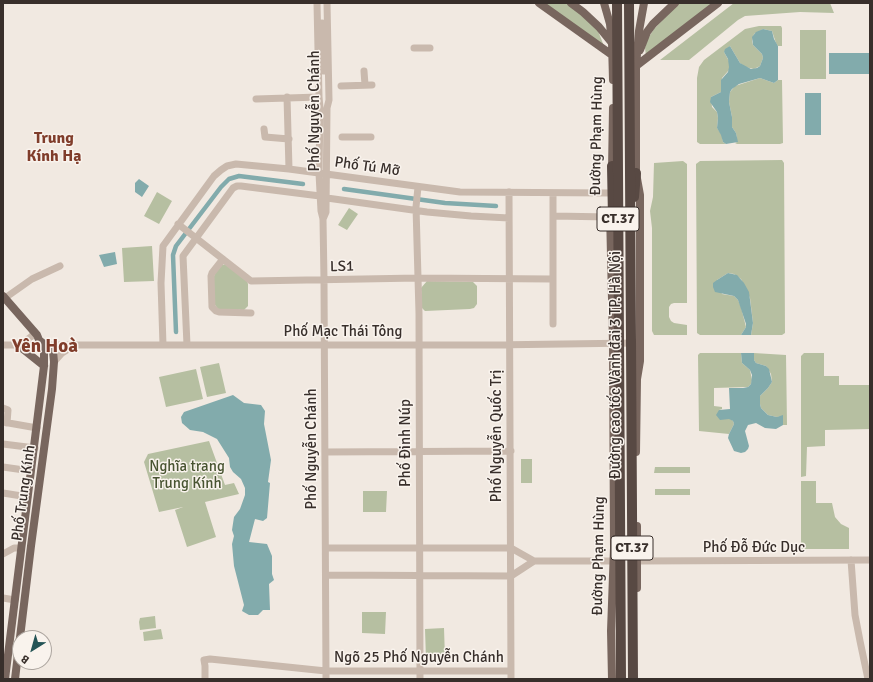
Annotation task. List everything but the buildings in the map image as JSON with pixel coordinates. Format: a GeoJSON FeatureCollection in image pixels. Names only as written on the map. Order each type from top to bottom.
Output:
{"type":"FeatureCollection","features":[{"type":"Feature","properties":{"kind":"highway","name":"Đường cao tốc Vành đai 3 TP. Hà Nội"},"geometry":{"type":"LineString","coordinates":[[617,3],[621,679]]}},
{"type":"Feature","properties":{"kind":"highway","name":"Đường cao tốc Vành đai 3 TP. Hà Nội"},"geometry":{"type":"LineString","coordinates":[[629,3],[633,679]]}},
{"type":"Feature","properties":{"kind":"highway"},"geometry":{"type":"LineString","coordinates":[[612,166],[616,415],[620,434]]}},
{"type":"Feature","properties":{"kind":"highway"},"geometry":{"type":"LineString","coordinates":[[632,418],[635,332],[634,195],[636,173]]}},
{"type":"Feature","properties":{"kind":"main road"},"geometry":{"type":"LineString","coordinates":[[539,3],[612,55]]}},
{"type":"Feature","properties":{"kind":"main road"},"geometry":{"type":"LineString","coordinates":[[571,3],[583,12],[612,43]]}},
{"type":"Feature","properties":{"kind":"main road","name":"Đường Phạm Hùng"},"geometry":{"type":"LineString","coordinates":[[604,3],[610,24],[612,43],[612,166],[610,217],[613,344],[614,561],[611,631],[612,679]]}},
{"type":"Feature","properties":{"kind":"main road"},"geometry":{"type":"LineString","coordinates":[[637,679],[638,561],[636,453],[640,343],[640,195],[636,173],[636,66],[639,31],[644,3]]}},
{"type":"Feature","properties":{"kind":"main road"},"geometry":{"type":"LineString","coordinates":[[637,56],[650,28],[658,17],[675,3]]}},
{"type":"Feature","properties":{"kind":"main road"},"geometry":{"type":"LineString","coordinates":[[636,66],[718,3]]}},
{"type":"Feature","properties":{"kind":"main road"},"geometry":{"type":"LineString","coordinates":[[610,24],[616,14],[623,13],[630,16],[639,31]]}},
{"type":"Feature","properties":{"kind":"main road","name":"Phố Trung Kính"},"geometry":{"type":"LineString","coordinates":[[4,297],[34,331],[43,344],[53,352],[54,362],[15,679]]}},
{"type":"Feature","properties":{"kind":"main road","name":"Phố Trung Kính"},"geometry":{"type":"LineString","coordinates":[[4,674],[35,448],[44,366],[43,344]]}},
{"type":"Feature","properties":{"kind":"main road"},"geometry":{"type":"LineString","coordinates":[[19,346],[44,366]]}},
{"type":"Feature","properties":{"kind":"main road"},"geometry":{"type":"LineString","coordinates":[[614,561],[638,561]]}},
{"type":"Feature","properties":{"kind":"street","name":"Phố Nguyễn Chánh"},"geometry":{"type":"LineString","coordinates":[[317,3],[322,97]]}},
{"type":"Feature","properties":{"kind":"street"},"geometry":{"type":"LineString","coordinates":[[321,3],[322,97],[324,108]]}},
{"type":"Feature","properties":{"kind":"street","name":"Phố Nguyễn Chánh"},"geometry":{"type":"LineString","coordinates":[[326,675],[326,452],[323,197],[319,173],[324,108],[329,100],[327,3]]}},
{"type":"Feature","properties":{"kind":"street"},"geometry":{"type":"LineString","coordinates":[[414,48],[430,48]]}},
{"type":"Feature","properties":{"kind":"street"},"geometry":{"type":"LineString","coordinates":[[341,86],[368,85],[364,71]]}},
{"type":"Feature","properties":{"kind":"street"},"geometry":{"type":"LineString","coordinates":[[287,97],[289,169]]}},
{"type":"Feature","properties":{"kind":"street"},"geometry":{"type":"LineString","coordinates":[[256,99],[322,97]]}},
{"type":"Feature","properties":{"kind":"street","name":"Phố Nguyễn Chánh"},"geometry":{"type":"LineString","coordinates":[[323,197],[327,174],[324,108]]}},
{"type":"Feature","properties":{"kind":"street"},"geometry":{"type":"LineString","coordinates":[[264,129],[264,138],[288,139]]}},
{"type":"Feature","properties":{"kind":"street"},"geometry":{"type":"LineString","coordinates":[[342,137],[371,137]]}},
{"type":"Feature","properties":{"kind":"street","name":"Phố Tú Mỡ"},"geometry":{"type":"LineString","coordinates":[[162,345],[162,250],[165,242],[181,226],[214,176],[227,166],[236,164],[289,169],[418,190],[460,192],[611,193]]}},
{"type":"Feature","properties":{"kind":"street"},"geometry":{"type":"LineString","coordinates":[[187,345],[182,258],[194,237],[232,189],[237,186],[471,216],[510,218]]}},
{"type":"Feature","properties":{"kind":"street","name":"Phố Đinh Núp"},"geometry":{"type":"LineString","coordinates":[[418,190],[416,209],[419,345],[420,675]]}},
{"type":"Feature","properties":{"kind":"street","name":"Phố Nguyễn Quốc Trị"},"geometry":{"type":"LineString","coordinates":[[509,192],[511,675]]}},
{"type":"Feature","properties":{"kind":"street"},"geometry":{"type":"LineString","coordinates":[[552,193],[553,324]]}},
{"type":"Feature","properties":{"kind":"street"},"geometry":{"type":"LineString","coordinates":[[553,216],[610,217]]}},
{"type":"Feature","properties":{"kind":"street","name":"LS1"},"geometry":{"type":"LineString","coordinates":[[181,226],[251,281],[418,278],[552,279]]}},
{"type":"Feature","properties":{"kind":"street"},"geometry":{"type":"LineString","coordinates":[[223,259],[211,276],[212,307],[219,312],[252,313]]}},
{"type":"Feature","properties":{"kind":"street"},"geometry":{"type":"LineString","coordinates":[[4,297],[32,280],[60,266]]}},
{"type":"Feature","properties":{"kind":"street"},"geometry":{"type":"LineString","coordinates":[[19,346],[32,336],[34,331]]}},
{"type":"Feature","properties":{"kind":"street","name":"Phố Mạc Thái Tông"},"geometry":{"type":"LineString","coordinates":[[3,345],[490,346],[510,344],[640,343]]}},
{"type":"Feature","properties":{"kind":"street"},"geometry":{"type":"LineString","coordinates":[[54,362],[62,353],[73,346]]}},
{"type":"Feature","properties":{"kind":"street"},"geometry":{"type":"LineString","coordinates":[[3,408],[8,410],[5,422],[37,428]]}},
{"type":"Feature","properties":{"kind":"street"},"geometry":{"type":"LineString","coordinates":[[3,444],[35,448]]}},
{"type":"Feature","properties":{"kind":"street"},"geometry":{"type":"LineString","coordinates":[[326,452],[511,451]]}},
{"type":"Feature","properties":{"kind":"street"},"geometry":{"type":"LineString","coordinates":[[3,467],[32,471]]}},
{"type":"Feature","properties":{"kind":"street"},"geometry":{"type":"LineString","coordinates":[[3,493],[28,496]]}},
{"type":"Feature","properties":{"kind":"street"},"geometry":{"type":"LineString","coordinates":[[3,554],[14,548],[21,548]]}},
{"type":"Feature","properties":{"kind":"street"},"geometry":{"type":"LineString","coordinates":[[326,548],[511,548],[534,561],[614,561]]}},
{"type":"Feature","properties":{"kind":"street"},"geometry":{"type":"LineString","coordinates":[[851,560],[855,615],[868,679]]}},
{"type":"Feature","properties":{"kind":"street","name":"Phố Đỗ Đức Dục"},"geometry":{"type":"LineString","coordinates":[[638,561],[870,560]]}},
{"type":"Feature","properties":{"kind":"street"},"geometry":{"type":"LineString","coordinates":[[326,575],[511,576],[534,561]]}},
{"type":"Feature","properties":{"kind":"street"},"geometry":{"type":"LineString","coordinates":[[3,598],[15,600]]}},
{"type":"Feature","properties":{"kind":"street","name":"Ngõ 25 Phố Nguyễn Chánh"},"geometry":{"type":"LineString","coordinates":[[205,679],[203,671],[204,660],[216,659],[326,675],[511,675]]}},
{"type":"Feature","properties":{"kind":"green space"},"geometry":{"type":"Polygon","coordinates":[[[542,3],[566,3],[589,20],[598,31],[604,46],[542,3]]]}},
{"type":"Feature","properties":{"kind":"green space"},"geometry":{"type":"Polygon","coordinates":[[[679,3],[714,3],[646,56],[645,48],[647,40],[654,29],[679,3]]]}},
{"type":"Feature","properties":{"kind":"green space"},"geometry":{"type":"Polygon","coordinates":[[[734,3],[830,3],[834,13],[800,12],[745,16],[689,60],[660,60],[734,3]]]}},
{"type":"Feature","properties":{"kind":"green space"},"geometry":{"type":"Polygon","coordinates":[[[759,26],[781,26],[782,46],[778,46],[776,43],[772,31],[763,29],[754,34],[752,41],[753,45],[762,54],[763,58],[760,66],[754,69],[745,67],[740,63],[730,46],[724,52],[730,63],[729,70],[722,78],[721,92],[711,97],[712,107],[717,112],[717,128],[722,135],[723,142],[726,144],[700,144],[697,142],[697,78],[699,67],[704,60],[745,29],[759,26]]]}},
{"type":"Feature","properties":{"kind":"green space"},"geometry":{"type":"Polygon","coordinates":[[[800,30],[826,30],[826,79],[800,79],[800,30]]]}},
{"type":"Feature","properties":{"kind":"green space"},"geometry":{"type":"Polygon","coordinates":[[[760,78],[774,83],[778,80],[782,80],[783,143],[737,144],[735,143],[737,142],[736,133],[732,127],[729,102],[730,92],[735,86],[760,78]]]}},
{"type":"Feature","properties":{"kind":"green space"},"geometry":{"type":"Polygon","coordinates":[[[782,160],[784,163],[785,333],[782,335],[751,335],[753,323],[750,298],[741,279],[734,274],[728,273],[717,280],[722,294],[734,296],[738,300],[746,327],[741,335],[700,335],[697,333],[696,164],[700,161],[782,160]]]}},
{"type":"Feature","properties":{"kind":"green space"},"geometry":{"type":"Polygon","coordinates":[[[683,161],[687,164],[687,303],[671,304],[669,307],[669,317],[674,323],[687,325],[687,335],[654,335],[652,331],[652,228],[650,211],[653,197],[654,163],[683,161]]]}},
{"type":"Feature","properties":{"kind":"green space"},"geometry":{"type":"Polygon","coordinates":[[[157,192],[172,201],[159,224],[144,216],[157,192]]]}},
{"type":"Feature","properties":{"kind":"green space"},"geometry":{"type":"Polygon","coordinates":[[[349,208],[358,214],[347,230],[338,225],[349,208]]]}},
{"type":"Feature","properties":{"kind":"green space"},"geometry":{"type":"Polygon","coordinates":[[[152,246],[154,281],[124,282],[122,248],[152,246]]]}},
{"type":"Feature","properties":{"kind":"green space"},"geometry":{"type":"Polygon","coordinates":[[[226,264],[247,281],[248,306],[244,310],[218,309],[215,305],[213,280],[215,273],[222,265],[226,264]]]}},
{"type":"Feature","properties":{"kind":"green space"},"geometry":{"type":"Polygon","coordinates":[[[427,281],[473,282],[477,286],[477,304],[474,308],[470,309],[425,311],[422,308],[421,288],[427,281]]]}},
{"type":"Feature","properties":{"kind":"green space"},"geometry":{"type":"Polygon","coordinates":[[[700,353],[741,353],[742,363],[750,370],[752,380],[748,387],[714,388],[714,406],[722,407],[722,409],[719,410],[733,421],[734,424],[729,434],[699,431],[698,355],[700,353]]]}},
{"type":"Feature","properties":{"kind":"green space"},"geometry":{"type":"Polygon","coordinates":[[[754,353],[786,355],[787,425],[783,425],[783,416],[777,417],[768,415],[761,408],[760,396],[772,382],[771,374],[766,366],[756,363],[754,360],[754,353]]]}},
{"type":"Feature","properties":{"kind":"green space"},"geometry":{"type":"Polygon","coordinates":[[[804,353],[824,353],[824,376],[839,376],[839,385],[870,385],[870,429],[825,430],[825,446],[807,447],[806,476],[801,477],[801,356],[804,353]]]}},
{"type":"Feature","properties":{"kind":"green space"},"geometry":{"type":"Polygon","coordinates":[[[219,363],[226,393],[207,397],[200,367],[219,363]]]}},
{"type":"Feature","properties":{"kind":"green space"},"geometry":{"type":"Polygon","coordinates":[[[196,369],[203,399],[166,407],[159,377],[196,369]]]}},
{"type":"Feature","properties":{"kind":"green space","name":"Nghĩa trang Trung Kính"},"geometry":{"type":"Polygon","coordinates":[[[209,441],[225,485],[234,483],[239,494],[205,502],[216,537],[187,547],[175,510],[183,507],[159,512],[144,462],[148,454],[209,441]]]}},
{"type":"Feature","properties":{"kind":"green space"},"geometry":{"type":"Polygon","coordinates":[[[521,459],[532,459],[532,483],[521,483],[521,459]]]}},
{"type":"Feature","properties":{"kind":"green space"},"geometry":{"type":"Polygon","coordinates":[[[655,467],[690,467],[690,473],[654,473],[655,467]]]}},
{"type":"Feature","properties":{"kind":"green space"},"geometry":{"type":"Polygon","coordinates":[[[801,481],[816,481],[816,503],[832,503],[835,517],[841,524],[849,528],[849,549],[801,549],[801,481]]]}},
{"type":"Feature","properties":{"kind":"green space"},"geometry":{"type":"Polygon","coordinates":[[[655,489],[690,489],[690,495],[655,495],[655,489]]]}},
{"type":"Feature","properties":{"kind":"green space"},"geometry":{"type":"Polygon","coordinates":[[[363,491],[387,491],[386,512],[363,512],[363,491]]]}},
{"type":"Feature","properties":{"kind":"green space"},"geometry":{"type":"Polygon","coordinates":[[[362,612],[386,612],[385,634],[362,633],[362,612]]]}},
{"type":"Feature","properties":{"kind":"green space"},"geometry":{"type":"Polygon","coordinates":[[[155,616],[156,628],[140,630],[140,618],[155,616]]]}},
{"type":"Feature","properties":{"kind":"green space"},"geometry":{"type":"Polygon","coordinates":[[[444,628],[445,659],[426,659],[425,629],[444,628]]]}},
{"type":"Feature","properties":{"kind":"green space"},"geometry":{"type":"Polygon","coordinates":[[[161,629],[163,639],[144,641],[143,632],[161,629]]]}},
{"type":"Feature","properties":{"kind":"water"},"geometry":{"type":"Polygon","coordinates":[[[763,29],[772,31],[778,46],[778,80],[774,83],[760,78],[739,84],[732,89],[730,92],[729,102],[732,127],[736,133],[738,142],[726,144],[723,142],[717,128],[717,112],[710,102],[711,97],[721,92],[721,80],[728,72],[728,59],[724,52],[725,49],[730,46],[740,63],[751,69],[757,68],[760,66],[763,58],[762,54],[753,45],[752,37],[756,32],[763,29]]]}},
{"type":"Feature","properties":{"kind":"water"},"geometry":{"type":"Polygon","coordinates":[[[829,53],[870,53],[870,74],[829,74],[829,53]]]}},
{"type":"Feature","properties":{"kind":"water"},"geometry":{"type":"Polygon","coordinates":[[[805,93],[821,93],[821,135],[805,135],[805,93]]]}},
{"type":"Feature","properties":{"kind":"water"},"geometry":{"type":"Polygon","coordinates":[[[139,179],[149,186],[142,197],[135,192],[135,183],[139,179]]]}},
{"type":"Feature","properties":{"kind":"water"},"geometry":{"type":"Polygon","coordinates":[[[115,252],[117,264],[104,267],[99,255],[115,252]]]}},
{"type":"Feature","properties":{"kind":"water"},"geometry":{"type":"Polygon","coordinates":[[[728,273],[737,275],[749,292],[753,323],[751,335],[741,335],[746,327],[746,324],[738,300],[734,296],[715,292],[713,287],[713,283],[728,273]]]}},
{"type":"Feature","properties":{"kind":"water"},"geometry":{"type":"Polygon","coordinates":[[[741,353],[754,353],[754,360],[756,363],[766,366],[769,369],[772,382],[760,396],[761,408],[768,415],[777,417],[783,415],[783,425],[776,429],[765,428],[756,423],[748,425],[745,431],[749,446],[745,452],[741,453],[734,451],[728,438],[734,424],[733,421],[729,419],[720,420],[716,415],[719,410],[730,409],[729,388],[743,388],[748,387],[751,384],[752,375],[750,370],[742,363],[741,353]]]}},
{"type":"Feature","properties":{"kind":"water"},"geometry":{"type":"Polygon","coordinates":[[[233,395],[244,403],[261,405],[265,411],[264,424],[271,460],[268,482],[270,483],[267,518],[263,521],[255,519],[249,542],[267,544],[272,556],[272,574],[274,580],[269,584],[270,610],[263,610],[258,615],[249,615],[242,611],[244,605],[234,566],[232,544],[234,536],[232,530],[234,517],[240,509],[245,495],[245,488],[241,479],[230,467],[229,458],[217,439],[203,432],[190,430],[182,423],[181,417],[184,412],[233,395]]]}},
{"type":"Feature","properties":{"kind":"waterway"},"geometry":{"type":"LineString","coordinates":[[176,332],[173,255],[176,246],[221,187],[229,179],[239,176],[303,184]]}},
{"type":"Feature","properties":{"kind":"waterway"},"geometry":{"type":"LineString","coordinates":[[344,189],[445,203],[496,206]]}},
{"type":"Feature","properties":{"kind":"district","name":"Trung Kính Hạ"},"geometry":{"type":"Point","coordinates":[54,148]}},
{"type":"Feature","properties":{"kind":"district","name":"Yên Hoà"},"geometry":{"type":"Point","coordinates":[45,347]}}]}
